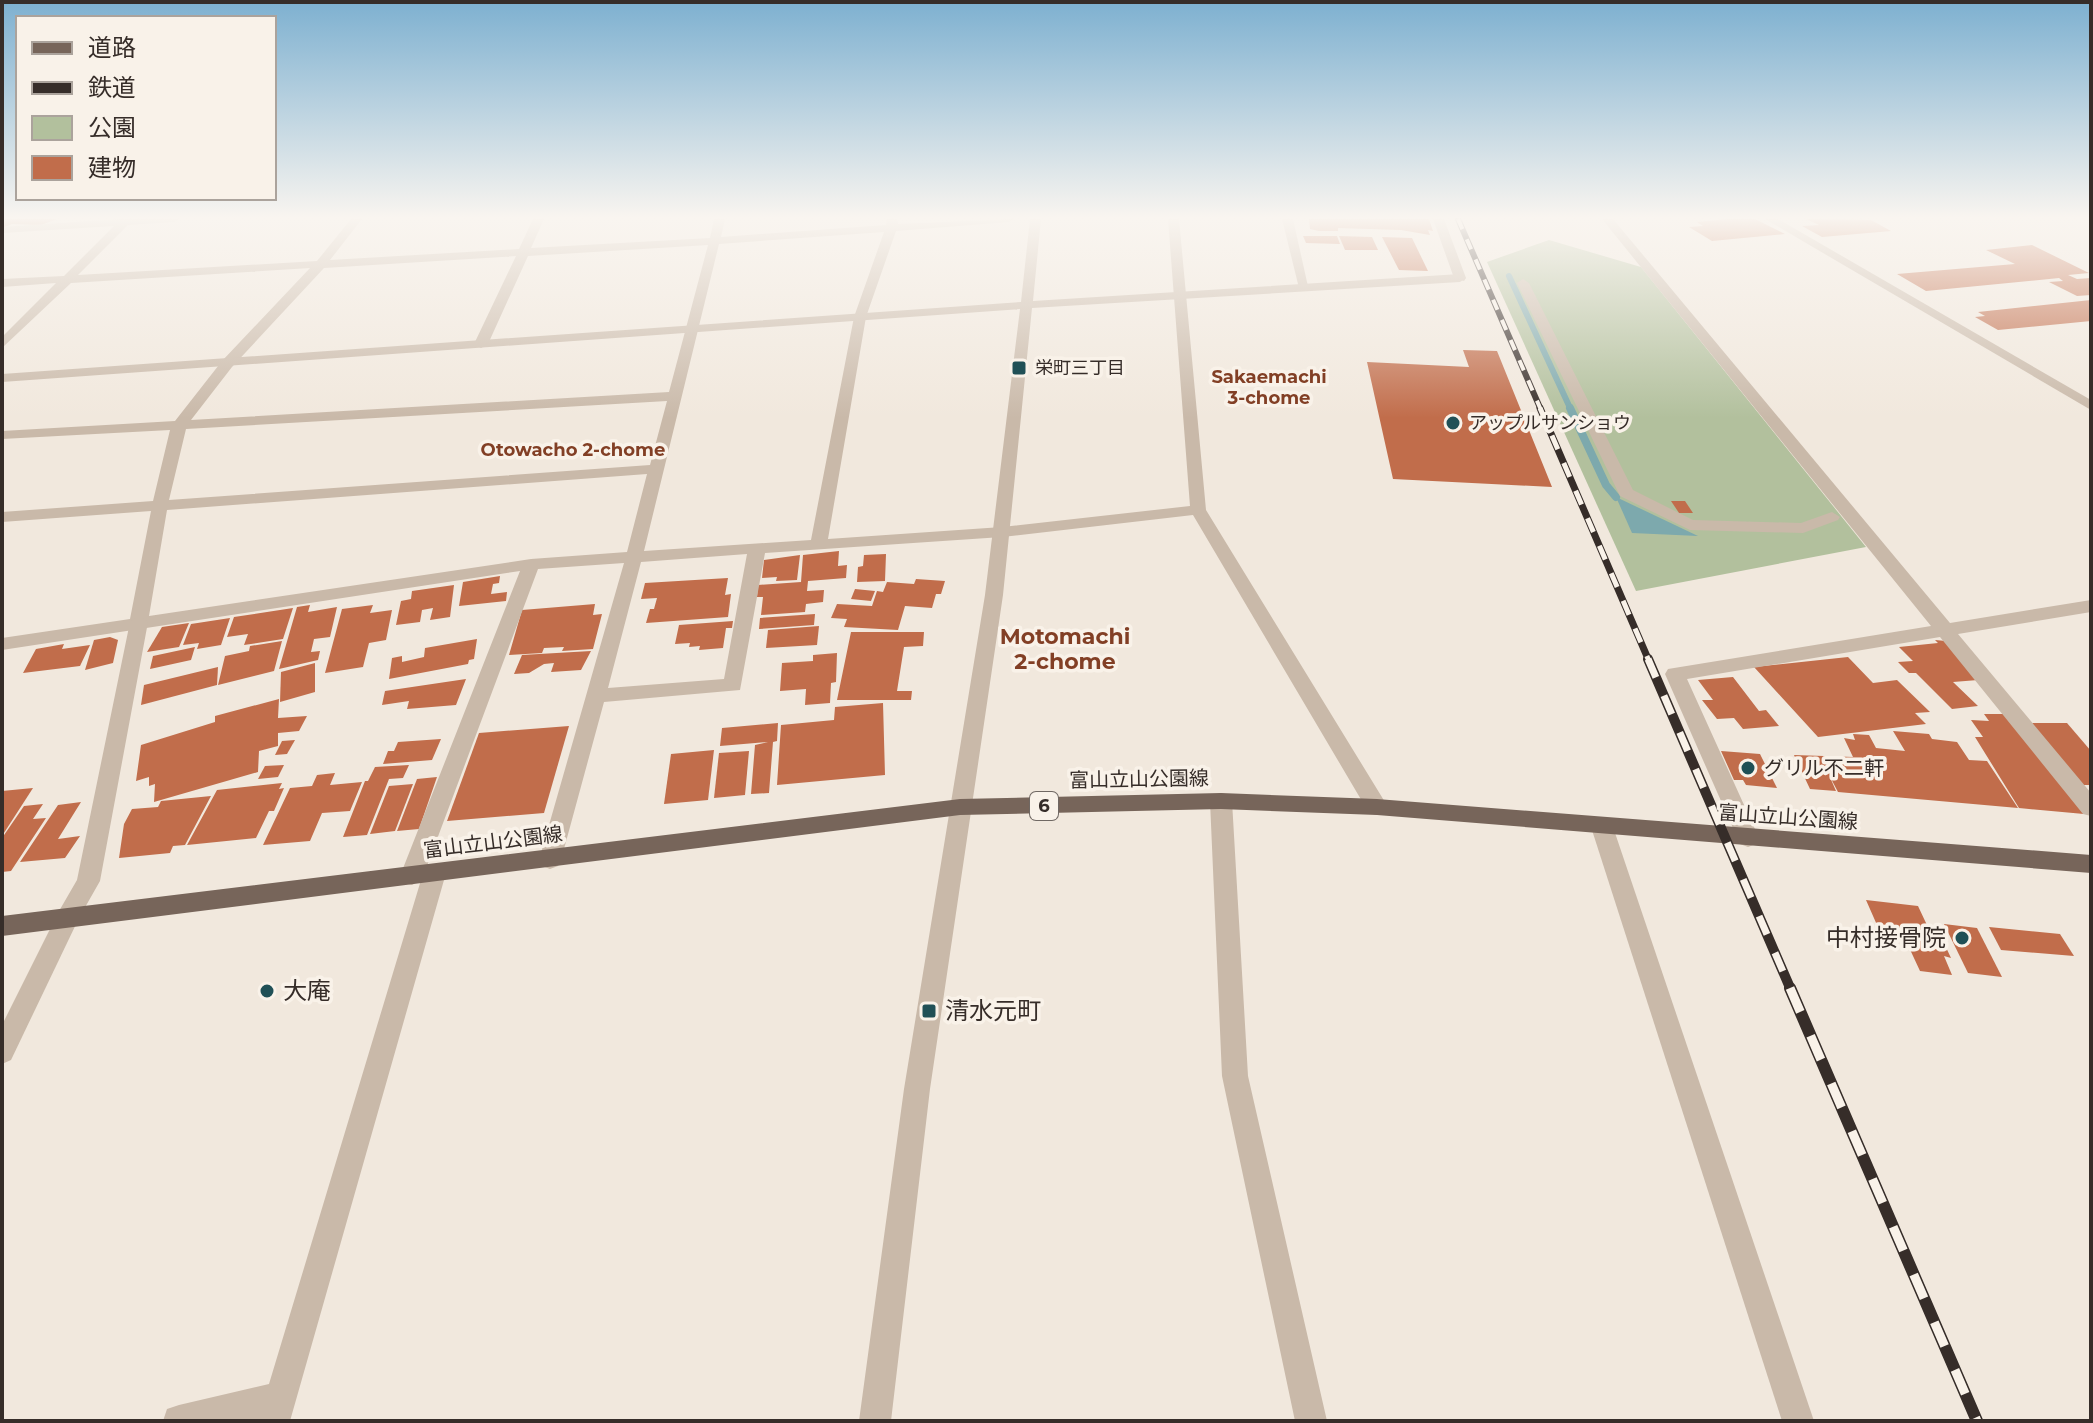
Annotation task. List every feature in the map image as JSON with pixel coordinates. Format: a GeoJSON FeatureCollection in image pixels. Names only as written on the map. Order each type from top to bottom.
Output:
{"type":"FeatureCollection","features":[{"type":"Feature","properties":{"kind":"main road","name":"富山立山公園線"},"geometry":{"type":"LineString","coordinates":[[2,926],[960,807],[1221,801],[1377,807],[2091,864]]}},
{"type":"Feature","properties":{"kind":"street"},"geometry":{"type":"LineString","coordinates":[[2,344],[61,285]]}},
{"type":"Feature","properties":{"kind":"street"},"geometry":{"type":"LineString","coordinates":[[2,1052],[88,881],[160,505],[179,425],[227,364],[301,285]]}},
{"type":"Feature","properties":{"kind":"street"},"geometry":{"type":"LineString","coordinates":[[481,344],[508,285]]}},
{"type":"Feature","properties":{"kind":"street"},"geometry":{"type":"LineString","coordinates":[[550,860],[635,556],[703,285]]}},
{"type":"Feature","properties":{"kind":"street"},"geometry":{"type":"LineString","coordinates":[[819,543],[860,317],[871,285]]}},
{"type":"Feature","properties":{"kind":"street"},"geometry":{"type":"LineString","coordinates":[[875,1421],[917,1089],[1002,532],[1028,285]]}},
{"type":"Feature","properties":{"kind":"street"},"geometry":{"type":"LineString","coordinates":[[1180,285],[1198,510],[1377,807]]}},
{"type":"Feature","properties":{"kind":"street"},"geometry":{"type":"LineString","coordinates":[[2,378],[1025,305],[1345,285]]}},
{"type":"Feature","properties":{"kind":"street"},"geometry":{"type":"LineString","coordinates":[[1524,285],[1626,493],[1690,525],[1803,528],[1832,517]]}},
{"type":"Feature","properties":{"kind":"street"},"geometry":{"type":"LineString","coordinates":[[1662,285],[2091,808]]}},
{"type":"Feature","properties":{"kind":"street"},"geometry":{"type":"LineString","coordinates":[[1884,285],[2091,406]]}},
{"type":"Feature","properties":{"kind":"street"},"geometry":{"type":"LineString","coordinates":[[2,435],[676,396]]}},
{"type":"Feature","properties":{"kind":"street"},"geometry":{"type":"LineString","coordinates":[[2,517],[658,469]]}},
{"type":"Feature","properties":{"kind":"street"},"geometry":{"type":"LineString","coordinates":[[2,644],[531,564],[1002,532],[1198,510]]}},
{"type":"Feature","properties":{"kind":"street"},"geometry":{"type":"LineString","coordinates":[[596,696],[733,685],[757,549]]}},
{"type":"Feature","properties":{"kind":"street"},"geometry":{"type":"LineString","coordinates":[[179,1421],[277,1409],[424,875],[531,564]]}},
{"type":"Feature","properties":{"kind":"street"},"geometry":{"type":"LineString","coordinates":[[1748,838],[1675,674],[2091,606]]}},
{"type":"Feature","properties":{"kind":"street"},"geometry":{"type":"LineString","coordinates":[[1221,801],[1235,1076],[1311,1421]]}},
{"type":"Feature","properties":{"kind":"street"},"geometry":{"type":"LineString","coordinates":[[1602,827],[1798,1421]]}},
{"type":"Feature","properties":{"kind":"green space"},"geometry":{"type":"Polygon","coordinates":[[[1498,285],[1656,285],[1866,547],[1636,591],[1498,285]]]}},
{"type":"Feature","properties":{"kind":"water"},"geometry":{"type":"Polygon","coordinates":[[[1616,497],[1698,536],[1632,533],[1616,497]]]}},
{"type":"Feature","properties":{"kind":"building"},"geometry":{"type":"Polygon","coordinates":[[[1916,285],[1983,285],[1926,291],[1916,285]]]}},
{"type":"Feature","properties":{"kind":"building"},"geometry":{"type":"Polygon","coordinates":[[[2056,285],[2091,285],[2091,295],[2077,296],[2056,285]]]}},
{"type":"Feature","properties":{"kind":"building"},"geometry":{"type":"Polygon","coordinates":[[[2091,300],[2091,321],[1998,330],[1975,317],[1985,316],[1978,312],[2091,300]]]}},
{"type":"Feature","properties":{"kind":"building","name":"アップルサンショウ"},"geometry":{"type":"Polygon","coordinates":[[[1463,350],[1497,351],[1552,487],[1393,479],[1367,362],[1469,367],[1463,350]]]}},
{"type":"Feature","properties":{"kind":"building"},"geometry":{"type":"Polygon","coordinates":[[[1671,501],[1685,501],[1693,513],[1679,513],[1671,501]]]}},
{"type":"Feature","properties":{"kind":"building"},"geometry":{"type":"Polygon","coordinates":[[[839,551],[838,566],[847,565],[846,578],[808,581],[807,591],[824,590],[823,602],[806,604],[805,612],[761,615],[763,597],[757,597],[758,585],[801,582],[803,555],[839,551]]]}},
{"type":"Feature","properties":{"kind":"building"},"geometry":{"type":"Polygon","coordinates":[[[886,554],[885,581],[857,582],[858,567],[863,566],[864,555],[886,554]]]}},
{"type":"Feature","properties":{"kind":"building"},"geometry":{"type":"Polygon","coordinates":[[[800,555],[797,580],[762,578],[764,560],[800,555]]]}},
{"type":"Feature","properties":{"kind":"building"},"geometry":{"type":"Polygon","coordinates":[[[500,576],[499,583],[493,584],[491,594],[507,592],[506,601],[459,606],[463,582],[500,576]]]}},
{"type":"Feature","properties":{"kind":"building"},"geometry":{"type":"Polygon","coordinates":[[[728,578],[725,595],[731,594],[728,617],[646,623],[657,598],[641,599],[645,583],[728,578]]]}},
{"type":"Feature","properties":{"kind":"building"},"geometry":{"type":"Polygon","coordinates":[[[916,579],[945,581],[941,594],[936,594],[932,608],[905,606],[898,630],[844,627],[847,619],[831,618],[837,604],[872,606],[877,591],[883,592],[887,582],[914,584],[916,579]]]}},
{"type":"Feature","properties":{"kind":"building"},"geometry":{"type":"Polygon","coordinates":[[[454,585],[450,617],[430,620],[433,608],[422,610],[420,622],[396,625],[401,601],[411,599],[412,591],[454,585]]]}},
{"type":"Feature","properties":{"kind":"building"},"geometry":{"type":"Polygon","coordinates":[[[855,589],[875,591],[871,601],[851,599],[855,589]]]}},
{"type":"Feature","properties":{"kind":"building"},"geometry":{"type":"Polygon","coordinates":[[[595,604],[593,615],[602,614],[593,649],[562,651],[564,647],[544,648],[542,653],[509,655],[522,610],[595,604]]]}},
{"type":"Feature","properties":{"kind":"building"},"geometry":{"type":"Polygon","coordinates":[[[310,605],[308,612],[337,607],[330,637],[314,639],[311,652],[320,651],[318,660],[279,669],[297,607],[310,605]]]}},
{"type":"Feature","properties":{"kind":"building"},"geometry":{"type":"Polygon","coordinates":[[[373,605],[370,613],[392,610],[386,640],[369,643],[363,667],[325,673],[342,609],[373,605]]]}},
{"type":"Feature","properties":{"kind":"building"},"geometry":{"type":"Polygon","coordinates":[[[293,608],[283,639],[244,645],[248,634],[227,637],[234,617],[293,608]]]}},
{"type":"Feature","properties":{"kind":"building"},"geometry":{"type":"Polygon","coordinates":[[[815,614],[814,625],[759,629],[760,618],[815,614]]]}},
{"type":"Feature","properties":{"kind":"building"},"geometry":{"type":"Polygon","coordinates":[[[230,618],[221,645],[197,649],[199,643],[183,645],[191,624],[230,618]]]}},
{"type":"Feature","properties":{"kind":"building"},"geometry":{"type":"Polygon","coordinates":[[[733,621],[732,628],[726,628],[723,648],[699,650],[700,646],[689,647],[690,643],[675,644],[679,625],[733,621]]]}},
{"type":"Feature","properties":{"kind":"building"},"geometry":{"type":"Polygon","coordinates":[[[189,623],[179,647],[147,652],[162,627],[189,623]]]}},
{"type":"Feature","properties":{"kind":"building"},"geometry":{"type":"Polygon","coordinates":[[[819,626],[817,645],[766,648],[768,630],[819,626]]]}},
{"type":"Feature","properties":{"kind":"building"},"geometry":{"type":"Polygon","coordinates":[[[851,632],[924,632],[923,646],[904,647],[897,691],[912,691],[911,700],[837,700],[851,632]]]}},
{"type":"Feature","properties":{"kind":"building"},"geometry":{"type":"Polygon","coordinates":[[[110,637],[118,640],[113,663],[85,670],[94,640],[110,637]]]}},
{"type":"Feature","properties":{"kind":"building"},"geometry":{"type":"Polygon","coordinates":[[[477,639],[474,659],[469,660],[468,664],[389,679],[392,658],[402,656],[402,662],[424,657],[425,648],[477,639]]]}},
{"type":"Feature","properties":{"kind":"building"},"geometry":{"type":"Polygon","coordinates":[[[1935,640],[1946,641],[1978,680],[1953,682],[1978,706],[1952,709],[1916,673],[1909,673],[1898,662],[1913,661],[1899,647],[1938,643],[1935,640]]]}},
{"type":"Feature","properties":{"kind":"building"},"geometry":{"type":"Polygon","coordinates":[[[282,641],[274,671],[218,685],[225,656],[249,651],[250,646],[282,641]]]}},
{"type":"Feature","properties":{"kind":"building"},"geometry":{"type":"Polygon","coordinates":[[[64,644],[62,649],[90,645],[80,666],[23,673],[36,649],[64,644]]]}},
{"type":"Feature","properties":{"kind":"building"},"geometry":{"type":"Polygon","coordinates":[[[195,647],[191,660],[150,669],[153,656],[195,647]]]}},
{"type":"Feature","properties":{"kind":"building"},"geometry":{"type":"Polygon","coordinates":[[[591,651],[581,670],[551,672],[554,663],[544,664],[529,673],[514,674],[522,655],[591,651]]]}},
{"type":"Feature","properties":{"kind":"building"},"geometry":{"type":"Polygon","coordinates":[[[837,653],[836,682],[831,683],[830,703],[805,705],[806,689],[780,691],[782,663],[813,661],[813,655],[837,653]]]}},
{"type":"Feature","properties":{"kind":"building"},"geometry":{"type":"Polygon","coordinates":[[[1848,657],[1873,683],[1897,680],[1930,712],[1915,713],[1926,724],[1818,737],[1754,667],[1848,657]]]}},
{"type":"Feature","properties":{"kind":"building"},"geometry":{"type":"Polygon","coordinates":[[[315,663],[315,692],[280,702],[281,672],[315,663]]]}},
{"type":"Feature","properties":{"kind":"building"},"geometry":{"type":"Polygon","coordinates":[[[218,667],[217,685],[141,705],[144,685],[218,667]]]}},
{"type":"Feature","properties":{"kind":"building"},"geometry":{"type":"Polygon","coordinates":[[[1733,677],[1759,711],[1766,710],[1779,726],[1743,729],[1734,718],[1717,719],[1702,700],[1713,700],[1698,680],[1733,677]]]}},
{"type":"Feature","properties":{"kind":"building"},"geometry":{"type":"Polygon","coordinates":[[[466,679],[456,705],[407,709],[409,701],[382,705],[385,691],[466,679]]]}},
{"type":"Feature","properties":{"kind":"building"},"geometry":{"type":"Polygon","coordinates":[[[279,699],[278,718],[307,716],[299,731],[278,733],[278,746],[259,751],[258,772],[154,802],[155,784],[149,786],[149,777],[136,781],[141,745],[215,722],[215,716],[279,699]]]}},
{"type":"Feature","properties":{"kind":"building"},"geometry":{"type":"Polygon","coordinates":[[[883,703],[885,775],[777,785],[781,725],[834,720],[835,707],[883,703]]]}},
{"type":"Feature","properties":{"kind":"building"},"geometry":{"type":"Polygon","coordinates":[[[1984,714],[2005,714],[2084,814],[2019,808],[1975,737],[1983,737],[1971,720],[1989,721],[1984,714]]]}},
{"type":"Feature","properties":{"kind":"building"},"geometry":{"type":"Polygon","coordinates":[[[778,723],[777,741],[773,742],[769,793],[751,794],[755,745],[768,742],[720,746],[722,728],[778,723]]]}},
{"type":"Feature","properties":{"kind":"building"},"geometry":{"type":"Polygon","coordinates":[[[2031,723],[2067,723],[2091,751],[2091,785],[2083,785],[2031,723]]]}},
{"type":"Feature","properties":{"kind":"building"},"geometry":{"type":"Polygon","coordinates":[[[569,726],[544,813],[447,821],[479,733],[569,726]]]}},
{"type":"Feature","properties":{"kind":"building"},"geometry":{"type":"Polygon","coordinates":[[[1893,731],[1929,734],[1932,739],[1957,742],[1969,760],[1987,761],[2018,808],[1838,792],[1829,775],[1836,791],[1810,789],[1794,755],[1853,757],[1844,738],[1855,740],[1853,734],[1869,735],[1876,748],[1905,751],[1893,731]]]}},
{"type":"Feature","properties":{"kind":"building"},"geometry":{"type":"Polygon","coordinates":[[[441,739],[432,760],[383,764],[388,751],[394,751],[398,742],[441,739]]]}},
{"type":"Feature","properties":{"kind":"building"},"geometry":{"type":"Polygon","coordinates":[[[295,740],[287,754],[275,755],[282,741],[295,740]]]}},
{"type":"Feature","properties":{"kind":"building"},"geometry":{"type":"Polygon","coordinates":[[[714,750],[708,800],[664,804],[671,754],[714,750]]]}},
{"type":"Feature","properties":{"kind":"building"},"geometry":{"type":"Polygon","coordinates":[[[749,751],[745,795],[714,798],[719,753],[749,751]]]}},
{"type":"Feature","properties":{"kind":"building"},"geometry":{"type":"Polygon","coordinates":[[[1721,751],[1760,754],[1777,788],[1746,785],[1743,780],[1734,780],[1721,751]]]}},
{"type":"Feature","properties":{"kind":"building"},"geometry":{"type":"Polygon","coordinates":[[[284,765],[278,777],[258,779],[265,766],[284,765]]]}},
{"type":"Feature","properties":{"kind":"building"},"geometry":{"type":"Polygon","coordinates":[[[409,765],[403,778],[389,779],[367,835],[343,837],[365,781],[368,781],[375,767],[409,765]]]}},
{"type":"Feature","properties":{"kind":"building"},"geometry":{"type":"Polygon","coordinates":[[[335,773],[330,785],[362,782],[350,811],[322,813],[310,841],[263,845],[290,788],[312,786],[317,775],[335,773]]]}},
{"type":"Feature","properties":{"kind":"building"},"geometry":{"type":"Polygon","coordinates":[[[437,777],[419,829],[397,831],[417,779],[437,777]]]}},
{"type":"Feature","properties":{"kind":"building"},"geometry":{"type":"Polygon","coordinates":[[[282,783],[279,789],[284,788],[274,811],[269,811],[256,838],[187,845],[217,790],[282,783]]]}},
{"type":"Feature","properties":{"kind":"building"},"geometry":{"type":"Polygon","coordinates":[[[413,784],[395,831],[370,834],[389,786],[413,784]]]}},
{"type":"Feature","properties":{"kind":"building"},"geometry":{"type":"Polygon","coordinates":[[[33,788],[2,836],[2,791],[33,788]]]}},
{"type":"Feature","properties":{"kind":"building"},"geometry":{"type":"Polygon","coordinates":[[[211,796],[185,845],[173,846],[170,853],[119,858],[124,824],[132,809],[158,807],[161,801],[211,796]]]}},
{"type":"Feature","properties":{"kind":"building"},"geometry":{"type":"Polygon","coordinates":[[[81,802],[58,839],[80,836],[65,858],[20,862],[58,805],[81,802]]]}},
{"type":"Feature","properties":{"kind":"building"},"geometry":{"type":"Polygon","coordinates":[[[43,804],[33,819],[46,818],[11,871],[2,872],[2,838],[24,806],[43,804]]]}},
{"type":"Feature","properties":{"kind":"building"},"geometry":{"type":"Polygon","coordinates":[[[1866,900],[1918,906],[1934,940],[1943,941],[1951,958],[1944,956],[1952,975],[1920,971],[1900,928],[1877,925],[1866,900]]]}},
{"type":"Feature","properties":{"kind":"building"},"geometry":{"type":"Polygon","coordinates":[[[1944,924],[1977,928],[2002,977],[1968,973],[1944,924]]]}},
{"type":"Feature","properties":{"kind":"building"},"geometry":{"type":"Polygon","coordinates":[[[1989,927],[2060,934],[2074,956],[2001,950],[1989,927]]]}},
{"type":"Feature","properties":{"kind":"waterway"},"geometry":{"type":"LineString","coordinates":[[1513,285],[1571,410]]}},
{"type":"Feature","properties":{"kind":"waterway"},"geometry":{"type":"LineString","coordinates":[[1570,408],[1606,485],[1616,497]]}},
{"type":"Feature","properties":{"kind":"railway"},"geometry":{"type":"LineString","coordinates":[[1487,285],[1541,410]]}},
{"type":"Feature","properties":{"kind":"railway"},"geometry":{"type":"LineString","coordinates":[[1540,408],[1649,661]]}},
{"type":"Feature","properties":{"kind":"railway"},"geometry":{"type":"LineString","coordinates":[[1648,659],[1791,990]]}},
{"type":"Feature","properties":{"kind":"railway"},"geometry":{"type":"LineString","coordinates":[[1790,988],[1977,1421]]}},
{"type":"Feature","properties":{"kind":"place","name":"栄町三丁目"},"geometry":{"type":"Point","coordinates":[1019,368]}},
{"type":"Feature","properties":{"kind":"place","name":"アップルサンショウ"},"geometry":{"type":"Point","coordinates":[1453,423]}},
{"type":"Feature","properties":{"kind":"place","name":"グリル不二軒"},"geometry":{"type":"Point","coordinates":[1748,768]}},
{"type":"Feature","properties":{"kind":"place","name":"中村接骨院"},"geometry":{"type":"Point","coordinates":[1962,938]}},
{"type":"Feature","properties":{"kind":"place","name":"大庵"},"geometry":{"type":"Point","coordinates":[267,991]}},
{"type":"Feature","properties":{"kind":"place","name":"清水元町"},"geometry":{"type":"Point","coordinates":[929,1011]}},
{"type":"Feature","properties":{"kind":"district","name":"Sakaemachi 3-chome"},"geometry":{"type":"Point","coordinates":[1269,387]}},
{"type":"Feature","properties":{"kind":"district","name":"Otowacho 2-chome"},"geometry":{"type":"Point","coordinates":[573,450]}},
{"type":"Feature","properties":{"kind":"district","name":"Motomachi 2-chome"},"geometry":{"type":"Point","coordinates":[1065,648]}}]}
